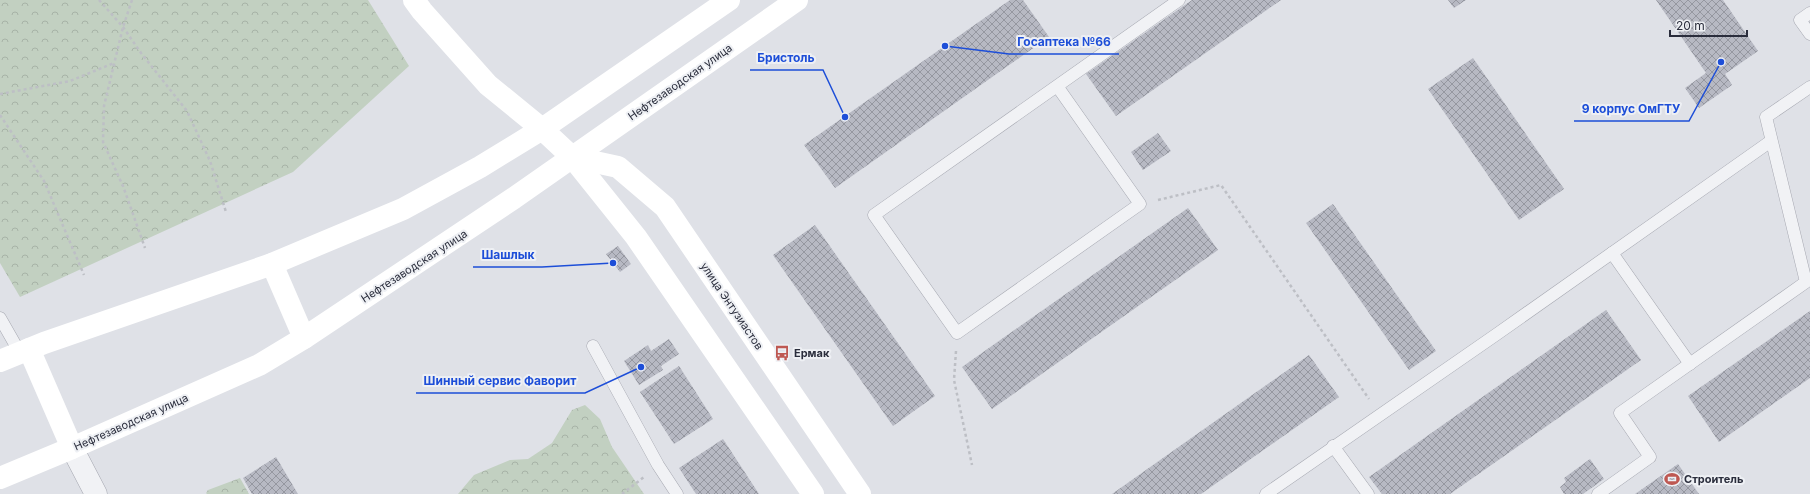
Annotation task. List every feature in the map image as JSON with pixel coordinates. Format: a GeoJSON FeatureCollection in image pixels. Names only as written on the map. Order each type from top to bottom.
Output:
{"type":"FeatureCollection","features":[{"type":"Feature","properties":{"kind":"main road"},"geometry":{"type":"LineString","coordinates":[[414,0],[422,12],[488,85],[542,129],[572,157],[636,237],[813,494]]}},
{"type":"Feature","properties":{"kind":"main road"},"geometry":{"type":"LineString","coordinates":[[0,361],[272,264],[403,209],[480,167],[542,129],[729,0]]}},
{"type":"Feature","properties":{"kind":"main road","name":"Нефтезаводская улица"},"geometry":{"type":"LineString","coordinates":[[0,478],[259,366],[496,211],[797,0]]}},
{"type":"Feature","properties":{"kind":"main road","name":"улица Энтузиастов"},"geometry":{"type":"LineString","coordinates":[[572,157],[618,166],[665,207],[860,494]]}},
{"type":"Feature","properties":{"kind":"main road"},"geometry":{"type":"LineString","coordinates":[[272,264],[304,338]]}},
{"type":"Feature","properties":{"kind":"main road"},"geometry":{"type":"LineString","coordinates":[[25,351],[72,448]]}},
{"type":"Feature","properties":{"kind":"street"},"geometry":{"type":"LineString","coordinates":[[72,448],[96,494]]}},
{"type":"Feature","properties":{"kind":"lane"},"geometry":{"type":"LineString","coordinates":[[1057,86],[1140,204],[957,333],[874,215],[1057,86],[1179,0]]}},
{"type":"Feature","properties":{"kind":"lane"},"geometry":{"type":"LineString","coordinates":[[1810,13],[1800,20],[1810,34]]}},
{"type":"Feature","properties":{"kind":"lane"},"geometry":{"type":"LineString","coordinates":[[1598,494],[1650,457],[1620,413],[1806,282],[1766,117],[1810,87]]}},
{"type":"Feature","properties":{"kind":"lane"},"geometry":{"type":"LineString","coordinates":[[1266,494],[1771,141]]}},
{"type":"Feature","properties":{"kind":"lane"},"geometry":{"type":"LineString","coordinates":[[1612,253],[1690,364]]}},
{"type":"Feature","properties":{"kind":"lane"},"geometry":{"type":"LineString","coordinates":[[0,318],[25,351]]}},
{"type":"Feature","properties":{"kind":"lane"},"geometry":{"type":"LineString","coordinates":[[593,346],[658,465],[677,494]]}},
{"type":"Feature","properties":{"kind":"lane"},"geometry":{"type":"LineString","coordinates":[[1333,446],[1368,494]]}},
{"type":"Feature","properties":{"kind":"path"},"geometry":{"type":"LineString","coordinates":[[99,0],[123,27],[141,53],[187,111],[210,161],[226,212]]}},
{"type":"Feature","properties":{"kind":"path"},"geometry":{"type":"LineString","coordinates":[[132,0],[123,27],[104,106],[103,142],[123,186],[145,248]]}},
{"type":"Feature","properties":{"kind":"path"},"geometry":{"type":"LineString","coordinates":[[0,94],[70,81],[114,63]]}},
{"type":"Feature","properties":{"kind":"path"},"geometry":{"type":"LineString","coordinates":[[0,115],[44,181],[84,276]]}},
{"type":"Feature","properties":{"kind":"path"},"geometry":{"type":"LineString","coordinates":[[1140,204],[1221,185],[1380,415]]}},
{"type":"Feature","properties":{"kind":"path"},"geometry":{"type":"LineString","coordinates":[[957,333],[954,380],[972,466]]}},
{"type":"Feature","properties":{"kind":"path"},"geometry":{"type":"LineString","coordinates":[[622,494],[658,465]]}},
{"type":"Feature","properties":{"kind":"green space"},"geometry":{"type":"Polygon","coordinates":[[[0,0],[368,0],[409,66],[293,172],[20,297],[0,263],[0,0]]]}},
{"type":"Feature","properties":{"kind":"green space"},"geometry":{"type":"Polygon","coordinates":[[[585,405],[600,419],[612,447],[644,494],[458,494],[474,475],[510,460],[528,459],[552,443],[572,410],[585,405]]]}},
{"type":"Feature","properties":{"kind":"green space"},"geometry":{"type":"Polygon","coordinates":[[[240,478],[249,494],[206,493],[208,490],[240,478]]]}},
{"type":"Feature","properties":{"kind":"building"},"geometry":{"type":"Polygon","coordinates":[[[1010,0],[1023,0],[1049,37],[835,188],[804,145],[1010,0]]]}},
{"type":"Feature","properties":{"kind":"building"},"geometry":{"type":"Polygon","coordinates":[[[1192,0],[1281,0],[1116,116],[1086,74],[1192,0]]]}},
{"type":"Feature","properties":{"kind":"building"},"geometry":{"type":"Polygon","coordinates":[[[1448,0],[1466,0],[1454,8],[1448,0]]]}},
{"type":"Feature","properties":{"kind":"building"},"geometry":{"type":"Polygon","coordinates":[[[1656,0],[1723,0],[1758,51],[1725,74],[1732,85],[1699,108],[1685,88],[1706,73],[1656,0]]]}},
{"type":"Feature","properties":{"kind":"building"},"geometry":{"type":"Polygon","coordinates":[[[1473,58],[1564,189],[1519,220],[1428,89],[1473,58]]]}},
{"type":"Feature","properties":{"kind":"building"},"geometry":{"type":"Polygon","coordinates":[[[1158,133],[1171,151],[1143,170],[1131,152],[1158,133]]]}},
{"type":"Feature","properties":{"kind":"building"},"geometry":{"type":"Polygon","coordinates":[[[1333,204],[1436,351],[1409,370],[1306,223],[1333,204]]]}},
{"type":"Feature","properties":{"kind":"building"},"geometry":{"type":"Polygon","coordinates":[[[1188,208],[1218,250],[992,409],[962,367],[1188,208]]]}},
{"type":"Feature","properties":{"kind":"building"},"geometry":{"type":"Polygon","coordinates":[[[815,225],[935,396],[893,426],[773,255],[815,225]]]}},
{"type":"Feature","properties":{"kind":"building"},"geometry":{"type":"Polygon","coordinates":[[[618,246],[631,264],[620,272],[606,254],[618,246]]]}},
{"type":"Feature","properties":{"kind":"building"},"geometry":{"type":"Polygon","coordinates":[[[1606,310],[1641,360],[1450,494],[1382,494],[1369,477],[1606,310]]]}},
{"type":"Feature","properties":{"kind":"building"},"geometry":{"type":"Polygon","coordinates":[[[1810,311],[1810,378],[1719,442],[1688,396],[1810,311]]]}},
{"type":"Feature","properties":{"kind":"building"},"geometry":{"type":"Polygon","coordinates":[[[669,339],[679,354],[661,366],[663,370],[639,385],[624,361],[648,345],[651,351],[669,339]]]}},
{"type":"Feature","properties":{"kind":"building"},"geometry":{"type":"Polygon","coordinates":[[[1309,355],[1339,397],[1201,494],[1112,494],[1309,355]]]}},
{"type":"Feature","properties":{"kind":"building"},"geometry":{"type":"Polygon","coordinates":[[[679,366],[713,419],[674,444],[640,392],[679,366]]]}},
{"type":"Feature","properties":{"kind":"building"},"geometry":{"type":"Polygon","coordinates":[[[723,439],[759,494],[696,494],[679,468],[723,439]]]}},
{"type":"Feature","properties":{"kind":"building"},"geometry":{"type":"Polygon","coordinates":[[[276,457],[298,494],[252,494],[243,478],[276,457]]]}},
{"type":"Feature","properties":{"kind":"building"},"geometry":{"type":"Polygon","coordinates":[[[1590,459],[1604,479],[1583,494],[1564,494],[1560,487],[1566,482],[1564,478],[1590,459]]]}},
{"type":"Feature","properties":{"kind":"building","name":"Строитель"},"geometry":{"type":"Polygon","coordinates":[[[1678,464],[1699,494],[1635,494],[1678,464]]]}},
{"type":"Feature","properties":{"kind":"place","name":"Госаптека №66"},"geometry":{"type":"Point","coordinates":[945,46]}},
{"type":"Feature","properties":{"kind":"place","name":"9 корпус ОмГТУ"},"geometry":{"type":"Point","coordinates":[1721,62]}},
{"type":"Feature","properties":{"kind":"place","name":"Бристоль"},"geometry":{"type":"Point","coordinates":[845,117]}},
{"type":"Feature","properties":{"kind":"place","name":"Шашлык"},"geometry":{"type":"Point","coordinates":[613,263]}},
{"type":"Feature","properties":{"kind":"place","name":"Ермак"},"geometry":{"type":"Point","coordinates":[782,353]}},
{"type":"Feature","properties":{"kind":"place","name":"Шинный сервис Фаворит"},"geometry":{"type":"Point","coordinates":[641,367]}},
{"type":"Feature","properties":{"kind":"place","name":"Строитель"},"geometry":{"type":"Point","coordinates":[1672,479]}}]}
